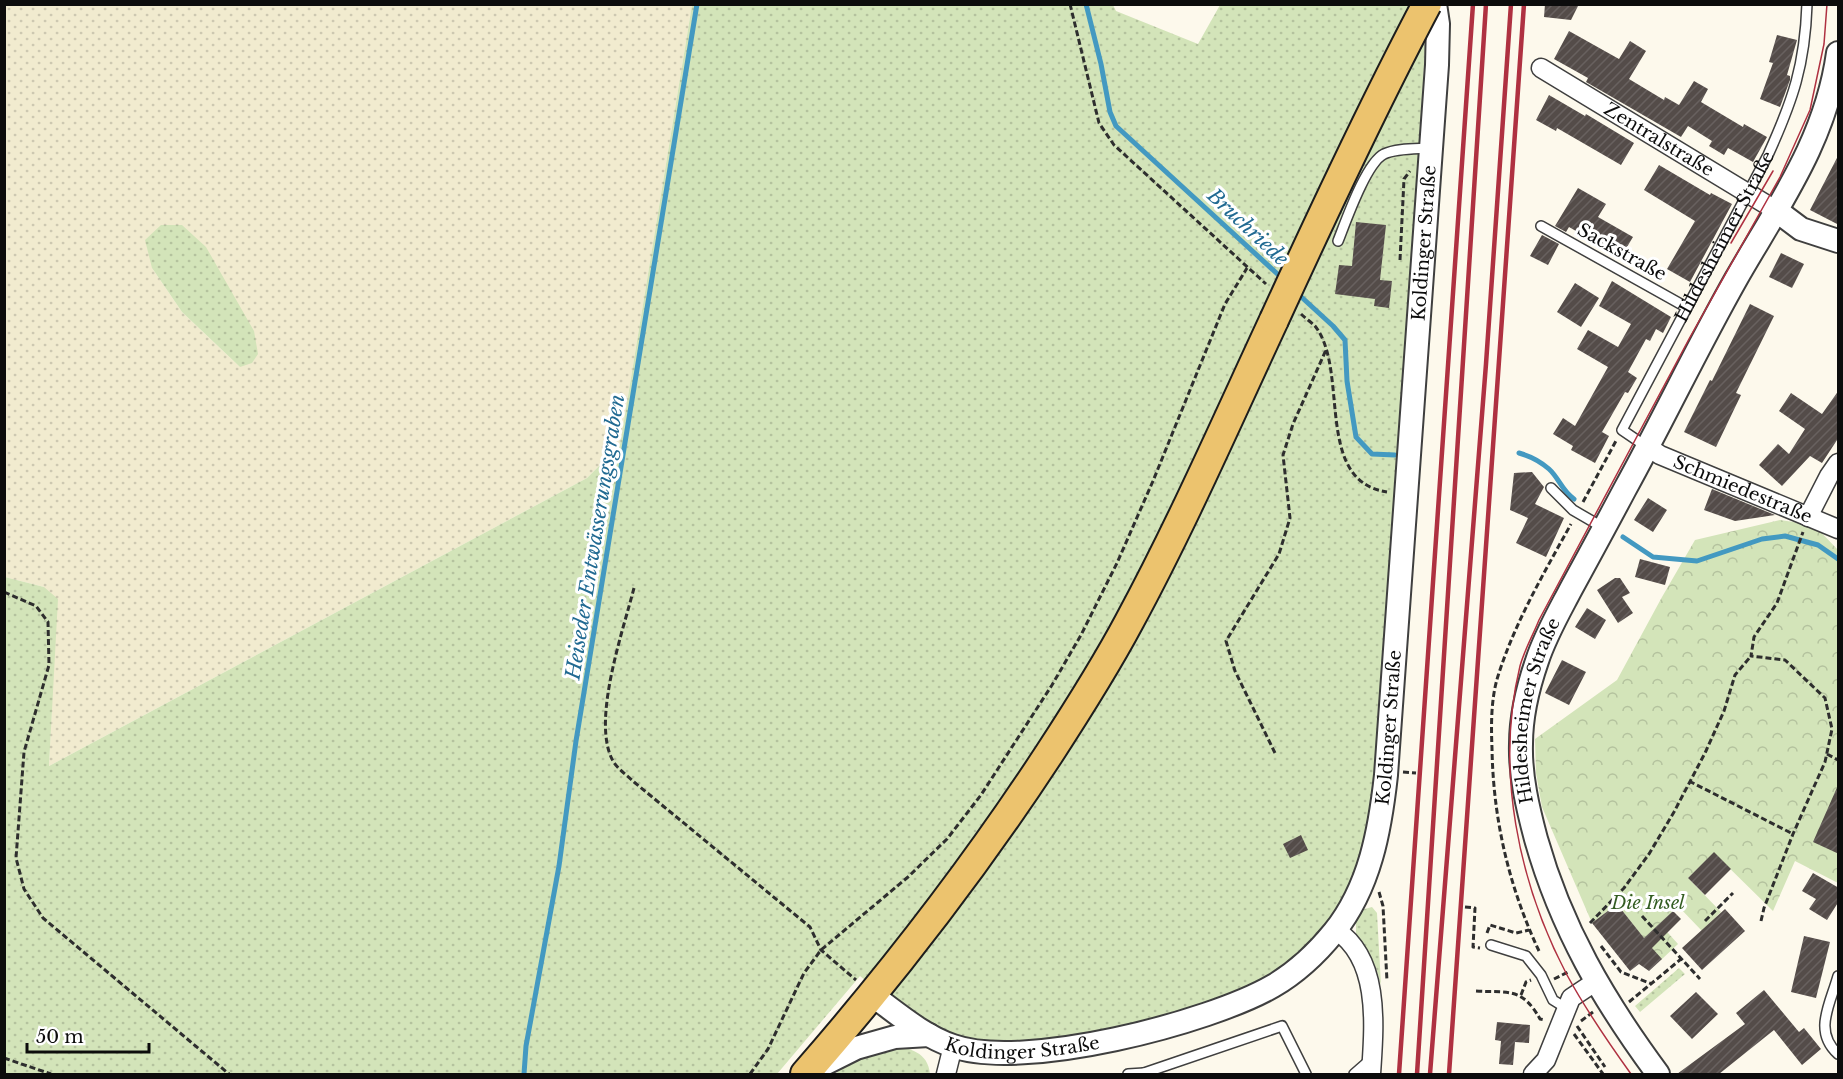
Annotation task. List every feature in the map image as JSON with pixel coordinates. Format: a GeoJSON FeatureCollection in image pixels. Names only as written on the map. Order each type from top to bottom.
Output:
{"type":"FeatureCollection","features":[{"type":"Feature","properties":{"kind":"main road"},"geometry":{"type":"LineString","coordinates":[[805,1074],[873,995],[944,905],[1003,823],[1085,698],[1129,623],[1173,535],[1342,173],[1427,4]]}},
{"type":"Feature","properties":{"kind":"street","name":"Koldinger Straße"},"geometry":{"type":"LineString","coordinates":[[873,995],[929,1035],[952,1046],[978,1052],[1017,1052],[1116,1039],[1197,1018],[1272,986],[1317,952],[1353,904],[1365,877],[1379,825],[1386,775],[1437,65],[1438,24],[1435,4]]}},
{"type":"Feature","properties":{"kind":"street","name":"Hildesheimer Straße"},"geometry":{"type":"LineString","coordinates":[[1658,1074],[1595,982],[1557,902],[1541,855],[1528,806],[1521,744],[1529,687],[1552,624],[1722,304],[1792,185],[1816,137],[1828,104],[1839,53]]}},
{"type":"Feature","properties":{"kind":"street","name":"Zentralstraße"},"geometry":{"type":"LineString","coordinates":[[1541,68],[1777,211]]}},
{"type":"Feature","properties":{"kind":"street"},"geometry":{"type":"LineString","coordinates":[[1777,211],[1801,229],[1839,241]]}},
{"type":"Feature","properties":{"kind":"street","name":"Schmiedestraße"},"geometry":{"type":"LineString","coordinates":[[1648,447],[1660,455],[1839,529]]}},
{"type":"Feature","properties":{"kind":"street"},"geometry":{"type":"LineString","coordinates":[[1808,516],[1829,476],[1839,464]]}},
{"type":"Feature","properties":{"kind":"street"},"geometry":{"type":"LineString","coordinates":[[1335,930],[1345,936],[1360,958],[1368,978],[1372,994],[1371,1066]]}},
{"type":"Feature","properties":{"kind":"street"},"geometry":{"type":"LineString","coordinates":[[1533,1074],[1546,1060],[1571,998],[1595,982]]}},
{"type":"Feature","properties":{"kind":"street"},"geometry":{"type":"LineString","coordinates":[[805,1074],[856,1048],[895,1037],[929,1035]]}},
{"type":"Feature","properties":{"kind":"street"},"geometry":{"type":"LineString","coordinates":[[946,1074],[952,1046]]}},
{"type":"Feature","properties":{"kind":"lane","name":"Hildesheimer Straße"},"geometry":{"type":"LineString","coordinates":[[1648,447],[1622,430],[1788,113],[1806,37],[1807,4]]}},
{"type":"Feature","properties":{"kind":"lane"},"geometry":{"type":"LineString","coordinates":[[1338,241],[1371,165],[1383,154],[1430,148]]}},
{"type":"Feature","properties":{"kind":"lane","name":"Sackstraße"},"geometry":{"type":"LineString","coordinates":[[1541,226],[1686,307]]}},
{"type":"Feature","properties":{"kind":"lane"},"geometry":{"type":"LineString","coordinates":[[1551,488],[1573,510],[1604,528]]}},
{"type":"Feature","properties":{"kind":"lane"},"geometry":{"type":"LineString","coordinates":[[1487,944],[1526,956],[1541,975],[1553,1000],[1566,1008]]}},
{"type":"Feature","properties":{"kind":"lane"},"geometry":{"type":"LineString","coordinates":[[1839,976],[1823,1029],[1826,1039],[1839,1054]]}},
{"type":"Feature","properties":{"kind":"lane"},"geometry":{"type":"LineString","coordinates":[[1128,1074],[1146,1073],[1282,1026],[1306,1074]]}},
{"type":"Feature","properties":{"kind":"lane"},"geometry":{"type":"LineString","coordinates":[[1354,1074],[1371,1066]]}},
{"type":"Feature","properties":{"kind":"path"},"geometry":{"type":"LineString","coordinates":[[750,1074],[768,1049],[804,973],[821,950],[908,877],[947,839],[981,795],[1052,685],[1081,635],[1117,562],[1153,481],[1225,304],[1247,268],[1143,173],[1109,138],[1099,123],[1070,4]]}},
{"type":"Feature","properties":{"kind":"path"},"geometry":{"type":"LineString","coordinates":[[1400,260],[1404,178]]}},
{"type":"Feature","properties":{"kind":"path"},"geometry":{"type":"LineString","coordinates":[[1275,753],[1235,671],[1226,641],[1279,554],[1290,519],[1283,455],[1293,424],[1326,350],[1342,453],[1357,479],[1378,491],[1406,495]]}},
{"type":"Feature","properties":{"kind":"path"},"geometry":{"type":"LineString","coordinates":[[1593,930],[1589,922],[1624,888],[1649,854],[1674,812],[1724,711],[1735,675],[1751,656],[1754,637],[1777,603],[1802,535]]}},
{"type":"Feature","properties":{"kind":"path"},"geometry":{"type":"LineString","coordinates":[[634,588],[605,703],[604,740],[613,761],[634,782],[810,927],[821,950],[873,995]]}},
{"type":"Feature","properties":{"kind":"path"},"geometry":{"type":"LineString","coordinates":[[4,592],[36,606],[48,622],[49,665],[24,752],[16,858],[24,889],[43,918],[229,1074]]}},
{"type":"Feature","properties":{"kind":"path"},"geometry":{"type":"LineString","coordinates":[[1751,656],[1785,660],[1825,698],[1832,729],[1827,754],[1793,834],[1761,921]]}},
{"type":"Feature","properties":{"kind":"path"},"geometry":{"type":"LineString","coordinates":[[1827,754],[1839,760]]}},
{"type":"Feature","properties":{"kind":"path"},"geometry":{"type":"LineString","coordinates":[[1407,772],[1416,773]]}},
{"type":"Feature","properties":{"kind":"path"},"geometry":{"type":"LineString","coordinates":[[1689,781],[1793,834]]}},
{"type":"Feature","properties":{"kind":"path"},"geometry":{"type":"LineString","coordinates":[[1503,850],[1522,911],[1544,961]]}},
{"type":"Feature","properties":{"kind":"path"},"geometry":{"type":"LineString","coordinates":[[1365,877],[1375,881],[1383,906],[1388,989]]}},
{"type":"Feature","properties":{"kind":"path"},"geometry":{"type":"LineString","coordinates":[[1705,921],[1733,893]]}},
{"type":"Feature","properties":{"kind":"path"},"geometry":{"type":"LineString","coordinates":[[1465,907],[1475,908],[1473,947],[1481,948],[1487,944],[1489,936],[1484,935]]}},
{"type":"Feature","properties":{"kind":"path"},"geometry":{"type":"LineString","coordinates":[[1642,916],[1700,979]]}},
{"type":"Feature","properties":{"kind":"path"},"geometry":{"type":"LineString","coordinates":[[1488,930],[1490,925],[1516,933],[1530,930]]}},
{"type":"Feature","properties":{"kind":"path"},"geometry":{"type":"LineString","coordinates":[[1597,938],[1621,972],[1652,984]]}},
{"type":"Feature","properties":{"kind":"path"},"geometry":{"type":"LineString","coordinates":[[1603,1074],[1570,1028],[1617,996],[1624,1006],[1681,959]]}},
{"type":"Feature","properties":{"kind":"path"},"geometry":{"type":"LineString","coordinates":[[1552,979],[1574,969]]}},
{"type":"Feature","properties":{"kind":"path"},"geometry":{"type":"LineString","coordinates":[[1521,995],[1526,982]]}},
{"type":"Feature","properties":{"kind":"path"},"geometry":{"type":"LineString","coordinates":[[1476,991],[1521,995],[1531,1004],[1540,1019]]}},
{"type":"Feature","properties":{"kind":"path"},"geometry":{"type":"LineString","coordinates":[[1576,1024],[1605,1067]]}},
{"type":"Feature","properties":{"kind":"path"},"geometry":{"type":"LineString","coordinates":[[4,1058],[51,1074]]}},
{"type":"Feature","properties":{"kind":"shaded area"},"geometry":{"type":"Polygon","coordinates":[[[5,5],[692,5],[620,445],[587,478],[49,766],[52,707],[44,587],[5,577],[5,5]],[[152,268],[182,312],[240,367],[152,268]]]}},
{"type":"Feature","properties":{"kind":"green space"},"geometry":{"type":"Polygon","coordinates":[[[692,5],[1113,5],[1116,11],[1198,44],[1220,5],[1422,5],[1425,49],[1381,791],[1345,904],[1312,943],[1271,976],[1198,1010],[1113,1034],[1016,1046],[954,1039],[890,1001],[860,976],[777,1074],[5,1074],[5,577],[44,587],[58,599],[49,766],[587,478],[620,445],[692,5]]]}},
{"type":"Feature","properties":{"kind":"green space"},"geometry":{"type":"Polygon","coordinates":[[[161,225],[182,225],[206,247],[254,331],[258,354],[252,363],[240,367],[182,312],[152,268],[145,240],[161,225]]]}},
{"type":"Feature","properties":{"kind":"green space","name":"Die Insel"},"geometry":{"type":"Polygon","coordinates":[[[1780,520],[1814,525],[1838,550],[1838,883],[1795,861],[1773,911],[1714,853],[1688,878],[1721,912],[1702,931],[1678,906],[1660,924],[1678,944],[1661,960],[1617,904],[1592,923],[1542,807],[1536,773],[1535,739],[1617,680],[1695,540],[1780,520]]]}},
{"type":"Feature","properties":{"kind":"green space"},"geometry":{"type":"Polygon","coordinates":[[[1372,907],[1377,913],[1381,985],[1376,968],[1356,934],[1356,920],[1361,910],[1372,907]]]}},
{"type":"Feature","properties":{"kind":"green space"},"geometry":{"type":"Polygon","coordinates":[[[1679,968],[1685,974],[1640,1012],[1635,1006],[1679,968]]]}},
{"type":"Feature","properties":{"kind":"green space"},"geometry":{"type":"Polygon","coordinates":[[[890,1045],[917,1052],[926,1061],[930,1074],[835,1074],[851,1061],[890,1045]]]}},
{"type":"Feature","properties":{"kind":"building"},"geometry":{"type":"Polygon","coordinates":[[[1545,4],[1579,4],[1571,20],[1544,17],[1545,4]]]}},
{"type":"Feature","properties":{"kind":"building"},"geometry":{"type":"Polygon","coordinates":[[[1569,31],[1619,59],[1630,41],[1646,51],[1629,79],[1664,100],[1665,97],[1679,105],[1694,81],[1708,89],[1701,102],[1743,127],[1744,124],[1767,137],[1753,162],[1728,148],[1724,155],[1709,146],[1712,141],[1688,126],[1681,137],[1586,82],[1588,78],[1554,59],[1569,31]]]}},
{"type":"Feature","properties":{"kind":"building"},"geometry":{"type":"Polygon","coordinates":[[[1777,35],[1797,40],[1787,75],[1790,76],[1790,80],[1780,107],[1760,99],[1773,63],[1769,62],[1777,35]]]}},
{"type":"Feature","properties":{"kind":"building"},"geometry":{"type":"Polygon","coordinates":[[[1549,95],[1634,143],[1621,165],[1557,128],[1556,131],[1536,120],[1549,95]]]}},
{"type":"Feature","properties":{"kind":"building"},"geometry":{"type":"Polygon","coordinates":[[[1839,154],[1839,225],[1810,210],[1839,154]]]}},
{"type":"Feature","properties":{"kind":"building"},"geometry":{"type":"Polygon","coordinates":[[[1659,165],[1710,195],[1711,193],[1732,204],[1690,282],[1667,269],[1695,221],[1644,190],[1659,165]]]}},
{"type":"Feature","properties":{"kind":"building"},"geometry":{"type":"Polygon","coordinates":[[[1578,188],[1606,204],[1598,217],[1633,237],[1621,257],[1569,227],[1566,232],[1555,226],[1578,188]]]}},
{"type":"Feature","properties":{"kind":"building"},"geometry":{"type":"Polygon","coordinates":[[[1356,222],[1386,225],[1380,280],[1392,281],[1389,308],[1374,306],[1375,299],[1335,294],[1339,265],[1352,266],[1356,222]]]}},
{"type":"Feature","properties":{"kind":"building"},"geometry":{"type":"Polygon","coordinates":[[[1542,235],[1559,244],[1548,265],[1530,256],[1542,235]]]}},
{"type":"Feature","properties":{"kind":"building"},"geometry":{"type":"Polygon","coordinates":[[[1781,253],[1804,264],[1792,288],[1769,277],[1781,253]]]}},
{"type":"Feature","properties":{"kind":"building"},"geometry":{"type":"Polygon","coordinates":[[[1612,281],[1671,317],[1663,333],[1656,329],[1650,341],[1646,339],[1628,372],[1637,378],[1628,393],[1625,392],[1602,432],[1609,436],[1595,463],[1571,450],[1573,446],[1553,434],[1563,418],[1575,426],[1608,367],[1577,349],[1588,330],[1618,347],[1631,324],[1599,306],[1612,281]]]}},
{"type":"Feature","properties":{"kind":"building"},"geometry":{"type":"Polygon","coordinates":[[[1575,283],[1599,298],[1581,327],[1557,312],[1575,283]]]}},
{"type":"Feature","properties":{"kind":"building"},"geometry":{"type":"Polygon","coordinates":[[[1750,304],[1774,316],[1736,393],[1741,395],[1716,447],[1684,432],[1750,304]]]}},
{"type":"Feature","properties":{"kind":"building"},"geometry":{"type":"Polygon","coordinates":[[[1839,390],[1839,437],[1822,463],[1810,456],[1782,486],[1759,465],[1778,444],[1789,454],[1805,429],[1779,411],[1791,393],[1822,414],[1839,390]]]}},
{"type":"Feature","properties":{"kind":"building"},"geometry":{"type":"Polygon","coordinates":[[[1532,472],[1544,487],[1535,504],[1564,518],[1546,557],[1516,543],[1528,518],[1510,510],[1514,473],[1532,472]]]}},
{"type":"Feature","properties":{"kind":"building"},"geometry":{"type":"Polygon","coordinates":[[[1712,489],[1775,515],[1735,521],[1704,510],[1712,489]]]}},
{"type":"Feature","properties":{"kind":"building"},"geometry":{"type":"Polygon","coordinates":[[[1648,498],[1667,510],[1653,532],[1634,520],[1648,498]]]}},
{"type":"Feature","properties":{"kind":"building"},"geometry":{"type":"Polygon","coordinates":[[[1640,559],[1670,567],[1665,585],[1635,577],[1640,559]]]}},
{"type":"Feature","properties":{"kind":"building"},"geometry":{"type":"Polygon","coordinates":[[[1615,578],[1620,578],[1630,593],[1622,597],[1633,613],[1618,623],[1597,590],[1615,578]]]}},
{"type":"Feature","properties":{"kind":"building"},"geometry":{"type":"Polygon","coordinates":[[[1587,608],[1606,620],[1595,639],[1575,627],[1587,608]]]}},
{"type":"Feature","properties":{"kind":"building"},"geometry":{"type":"Polygon","coordinates":[[[1562,660],[1586,672],[1569,705],[1545,693],[1562,660]]]}},
{"type":"Feature","properties":{"kind":"building"},"geometry":{"type":"Polygon","coordinates":[[[1839,783],[1839,854],[1813,842],[1839,783]]]}},
{"type":"Feature","properties":{"kind":"building"},"geometry":{"type":"Polygon","coordinates":[[[1301,835],[1308,850],[1290,858],[1283,844],[1301,835]]]}},
{"type":"Feature","properties":{"kind":"building"},"geometry":{"type":"Polygon","coordinates":[[[1714,852],[1731,869],[1705,895],[1688,878],[1714,852]]]}},
{"type":"Feature","properties":{"kind":"building"},"geometry":{"type":"Polygon","coordinates":[[[1813,873],[1839,888],[1839,901],[1827,920],[1809,909],[1816,899],[1802,891],[1813,873]]]}},
{"type":"Feature","properties":{"kind":"building"},"geometry":{"type":"Polygon","coordinates":[[[1617,904],[1644,938],[1673,911],[1681,919],[1652,948],[1662,959],[1649,971],[1639,964],[1630,971],[1592,923],[1617,904]]]}},
{"type":"Feature","properties":{"kind":"building"},"geometry":{"type":"Polygon","coordinates":[[[1725,909],[1745,931],[1702,970],[1682,948],[1725,909]]]}},
{"type":"Feature","properties":{"kind":"building"},"geometry":{"type":"Polygon","coordinates":[[[1804,936],[1830,942],[1816,998],[1791,992],[1804,936]]]}},
{"type":"Feature","properties":{"kind":"building"},"geometry":{"type":"Polygon","coordinates":[[[1764,990],[1799,1032],[1804,1028],[1821,1049],[1802,1065],[1774,1030],[1719,1074],[1677,1074],[1745,1024],[1736,1013],[1764,990]]]}},
{"type":"Feature","properties":{"kind":"building"},"geometry":{"type":"Polygon","coordinates":[[[1696,992],[1718,1014],[1692,1039],[1670,1016],[1696,992]]]}},
{"type":"Feature","properties":{"kind":"building"},"geometry":{"type":"Polygon","coordinates":[[[1497,1022],[1530,1025],[1529,1043],[1515,1042],[1513,1065],[1499,1064],[1501,1041],[1495,1040],[1497,1022]]]}},
{"type":"Feature","properties":{"kind":"waterway","name":"Heiseder Entwässerungsgraben"},"geometry":{"type":"LineString","coordinates":[[524,1074],[526,1046],[559,866],[576,741],[697,4]]}},
{"type":"Feature","properties":{"kind":"waterway","name":"Bruchriede"},"geometry":{"type":"LineString","coordinates":[[1086,4],[1110,112],[1116,126],[1284,280]]}},
{"type":"Feature","properties":{"kind":"waterway","name":"Bruchriede"},"geometry":{"type":"LineString","coordinates":[[1297,293],[1345,340],[1347,381],[1356,437],[1372,454],[1395,455]]}},
{"type":"Feature","properties":{"kind":"waterway","name":"Bruchriede"},"geometry":{"type":"LineString","coordinates":[[1519,453],[1535,459],[1549,469],[1574,499]]}},
{"type":"Feature","properties":{"kind":"waterway","name":"Bruchriede"},"geometry":{"type":"LineString","coordinates":[[1623,537],[1653,557],[1697,561],[1762,539],[1785,536],[1818,545],[1838,559]]}},
{"type":"Feature","properties":{"kind":"tram line"},"geometry":{"type":"LineString","coordinates":[[1631,1074],[1567,975],[1535,902],[1524,864],[1511,785],[1510,745],[1513,705],[1520,666],[1539,620],[1689,339],[1780,177],[1810,110],[1824,44],[1827,4]]}},
{"type":"Feature","properties":{"kind":"tram line"},"geometry":{"type":"LineString","coordinates":[[1731,243],[1773,171]]}},
{"type":"Feature","properties":{"kind":"railway"},"geometry":{"type":"LineString","coordinates":[[1399,1074],[1473,4]]}},
{"type":"Feature","properties":{"kind":"railway"},"geometry":{"type":"LineString","coordinates":[[1417,1074],[1486,4]]}},
{"type":"Feature","properties":{"kind":"railway"},"geometry":{"type":"LineString","coordinates":[[1430,1074],[1486,364],[1511,4]]}},
{"type":"Feature","properties":{"kind":"railway"},"geometry":{"type":"LineString","coordinates":[[1449,1074],[1524,4]]}}]}
